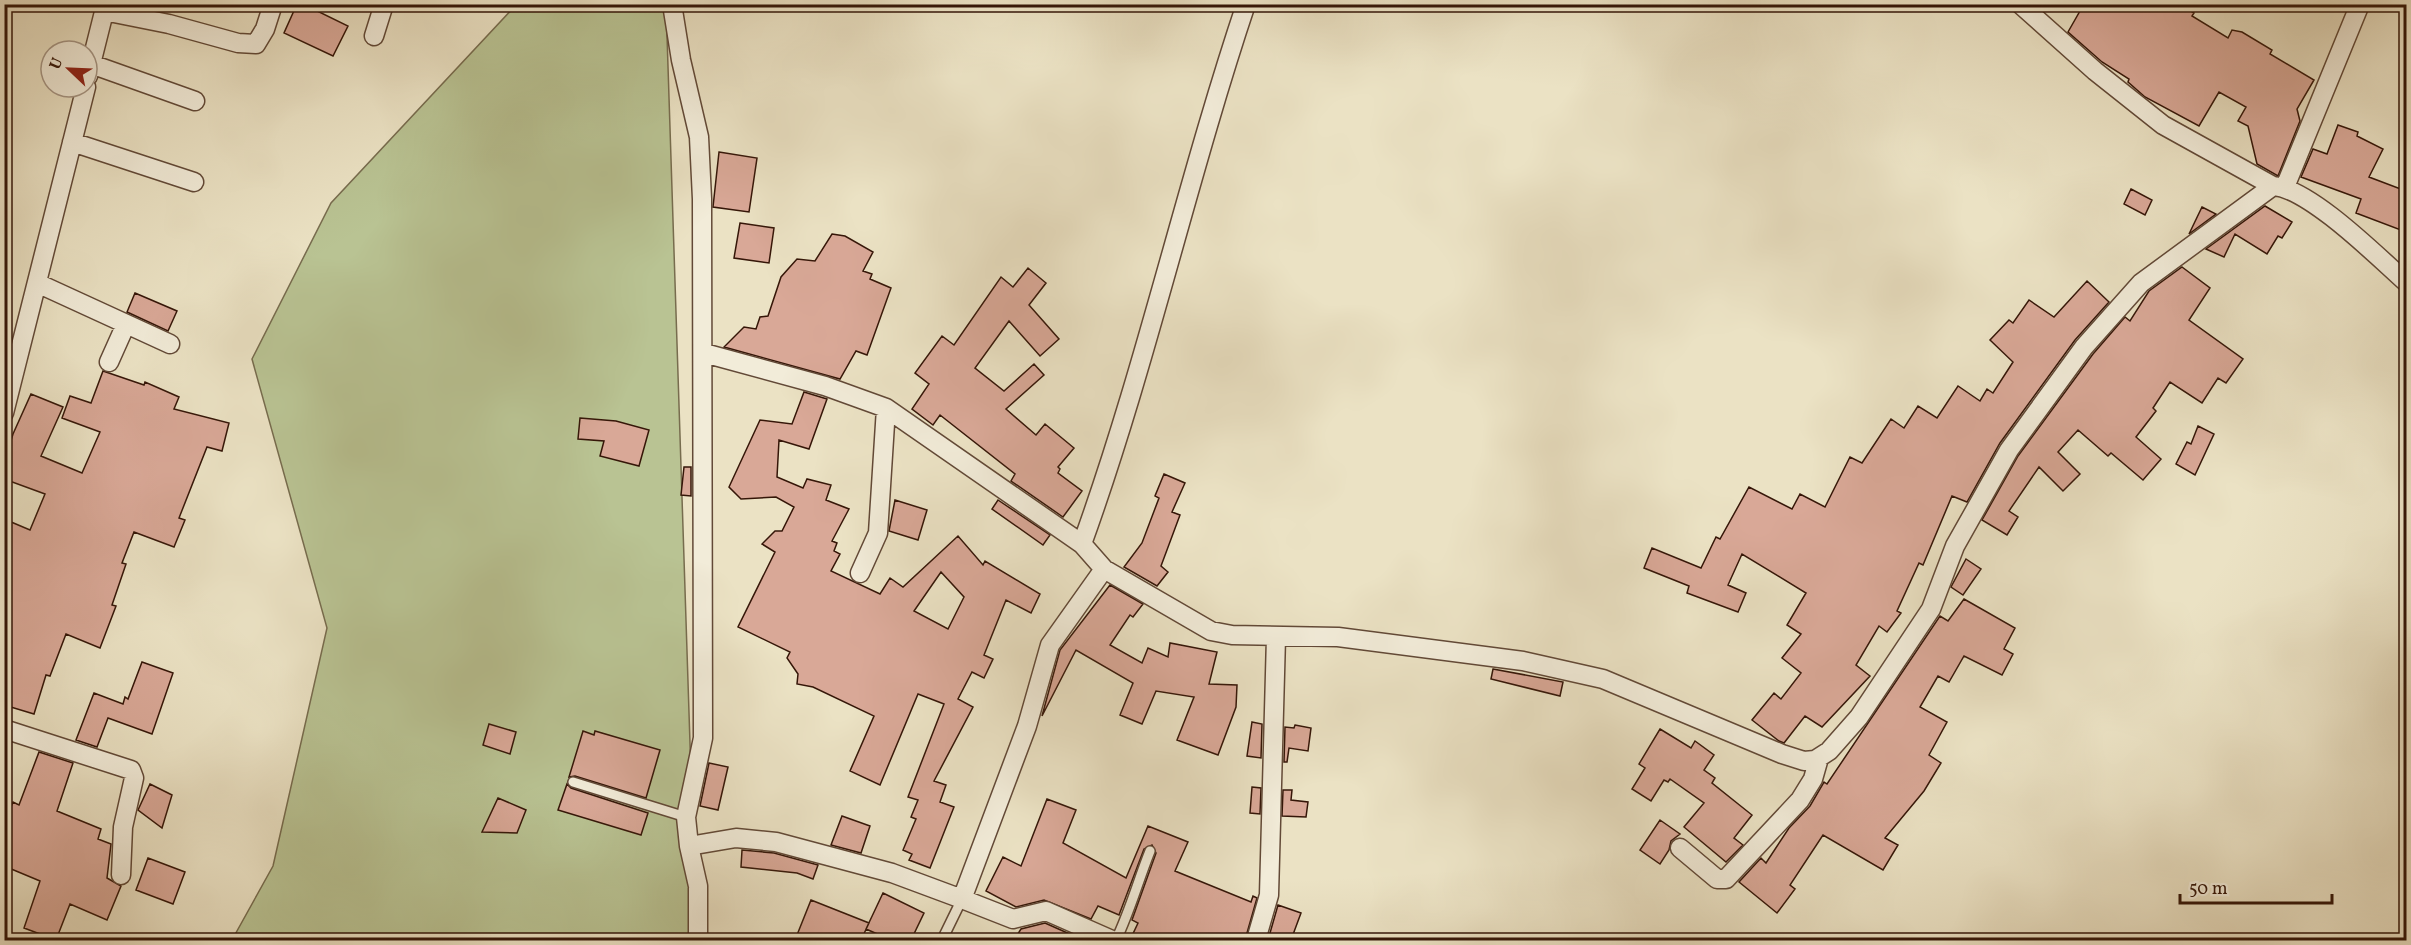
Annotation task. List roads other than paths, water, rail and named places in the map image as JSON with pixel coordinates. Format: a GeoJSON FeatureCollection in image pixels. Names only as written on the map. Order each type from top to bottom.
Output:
{"type":"FeatureCollection","features":[{"type":"Feature","properties":{"kind":"street"},"geometry":{"type":"LineString","coordinates":[[97,39],[105,8],[238,43],[256,44],[265,29],[273,4]]}},
{"type":"Feature","properties":{"kind":"street"},"geometry":{"type":"LineString","coordinates":[[374,36],[384,4]]}},
{"type":"Feature","properties":{"kind":"street"},"geometry":{"type":"LineString","coordinates":[[672,4],[681,60],[699,137],[704,353],[701,509],[705,646],[703,738],[686,817],[689,846],[698,886],[698,940]]}},
{"type":"Feature","properties":{"kind":"street"},"geometry":{"type":"LineString","coordinates":[[1083,544],[1109,471],[1222,78],[1246,4]]}},
{"type":"Feature","properties":{"kind":"street"},"geometry":{"type":"LineString","coordinates":[[2019,4],[2095,71],[2163,125],[2279,186],[2331,217],[2406,282]]}},
{"type":"Feature","properties":{"kind":"street"},"geometry":{"type":"LineString","coordinates":[[704,353],[825,386],[886,408],[1083,544],[1104,569],[1184,618],[1211,631],[1232,635],[1338,637],[1523,661],[1603,679],[1782,754],[1804,761],[1819,758],[1829,751],[1859,717],[1920,626],[1938,593],[1955,546],[2009,450],[2084,347],[2141,283],[2279,186],[2360,4]]}},
{"type":"Feature","properties":{"kind":"street"},"geometry":{"type":"LineString","coordinates":[[99,76],[195,101]]}},
{"type":"Feature","properties":{"kind":"street"},"geometry":{"type":"LineString","coordinates":[[4,413],[83,99]]}},
{"type":"Feature","properties":{"kind":"street"},"geometry":{"type":"LineString","coordinates":[[72,142],[194,182]]}},
{"type":"Feature","properties":{"kind":"street"},"geometry":{"type":"LineString","coordinates":[[37,284],[170,344]]}},
{"type":"Feature","properties":{"kind":"street"},"geometry":{"type":"LineString","coordinates":[[109,362],[126,324]]}},
{"type":"Feature","properties":{"kind":"street"},"geometry":{"type":"LineString","coordinates":[[860,573],[878,533],[886,408]]}},
{"type":"Feature","properties":{"kind":"street"},"geometry":{"type":"LineString","coordinates":[[962,899],[1027,726],[1050,645],[1104,569]]}},
{"type":"Feature","properties":{"kind":"street"},"geometry":{"type":"LineString","coordinates":[[1256,940],[1269,895],[1276,637]]}},
{"type":"Feature","properties":{"kind":"street"},"geometry":{"type":"LineString","coordinates":[[4,729],[131,770],[134,778],[123,827],[121,875]]}},
{"type":"Feature","properties":{"kind":"street"},"geometry":{"type":"LineString","coordinates":[[1680,848],[1711,875],[1721,880],[1726,879],[1800,800],[1813,779],[1819,758]]}},
{"type":"Feature","properties":{"kind":"street"},"geometry":{"type":"LineString","coordinates":[[689,846],[736,838],[776,842],[892,873],[1013,919],[1046,911],[1112,940]]}},
{"type":"Feature","properties":{"kind":"lane"},"geometry":{"type":"LineString","coordinates":[[573,782],[686,817]]}},
{"type":"Feature","properties":{"kind":"lane"},"geometry":{"type":"LineString","coordinates":[[1116,940],[1130,910],[1134,891],[1150,850]]}},
{"type":"Feature","properties":{"kind":"lane"},"geometry":{"type":"LineString","coordinates":[[942,940],[962,899]]}}]}
